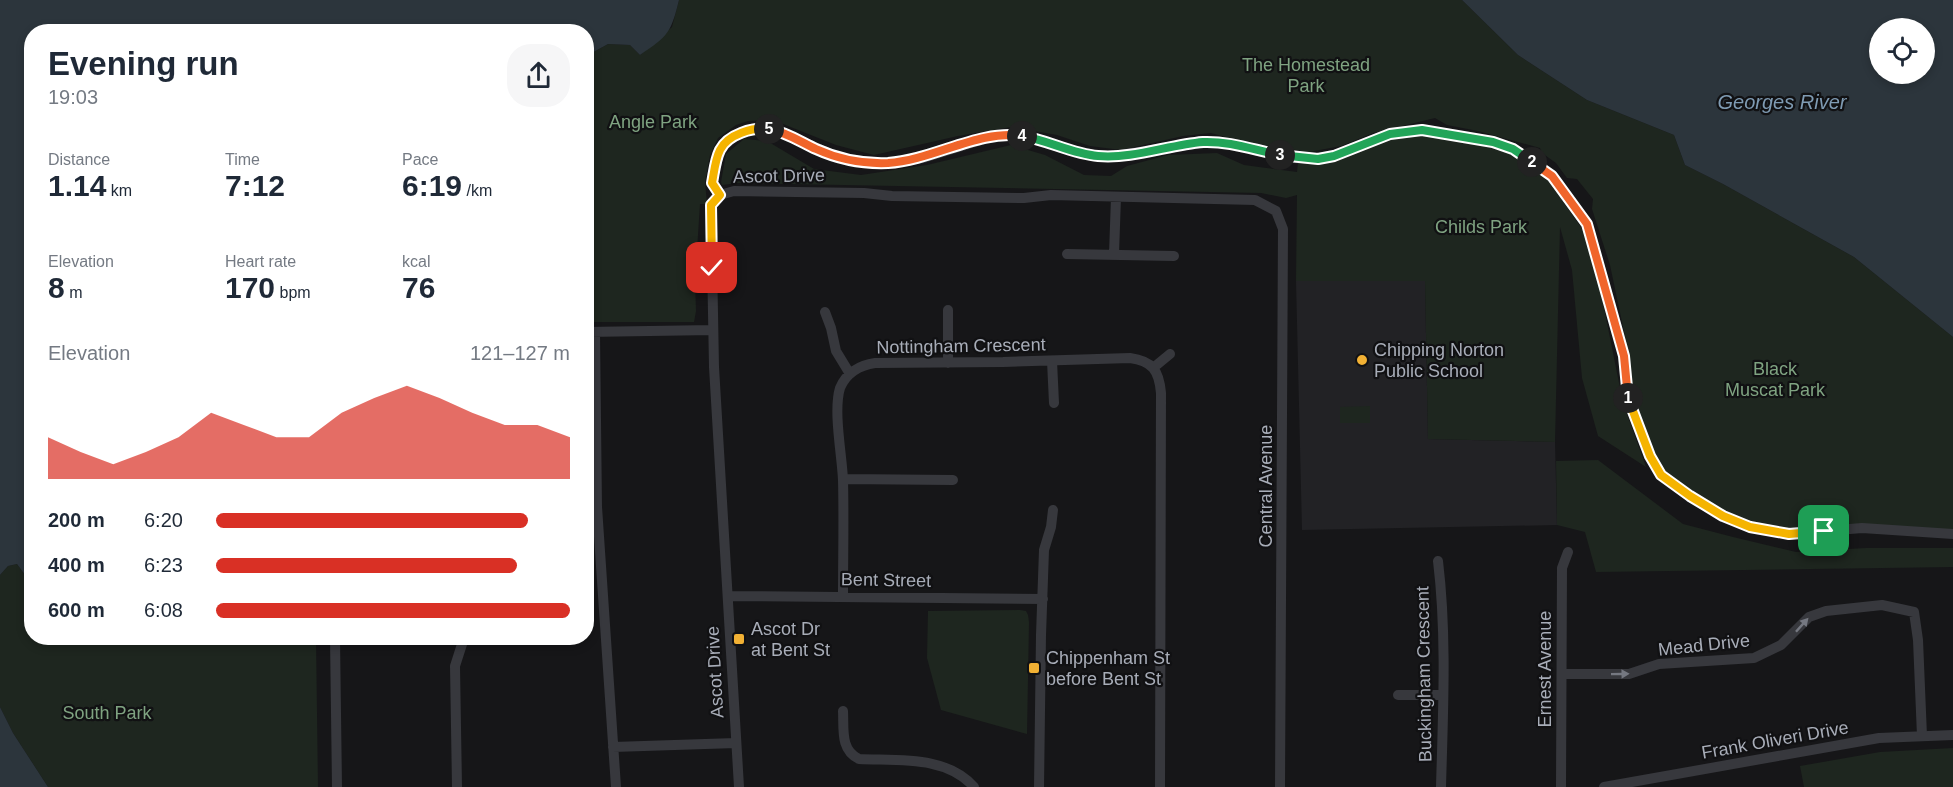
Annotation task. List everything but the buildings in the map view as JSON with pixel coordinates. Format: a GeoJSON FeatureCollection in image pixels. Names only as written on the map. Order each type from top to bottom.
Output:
{"type":"FeatureCollection","features":[{"type":"Feature","properties":{"kind":"street"},"geometry":{"type":"LineString","coordinates":[[720,195],[712,183],[720,149],[740,133],[764,128],[849,160],[885,163],[923,158],[981,139],[1006,135],[1031,138],[1083,154],[1098,156],[1214,142],[1293,158],[1318,159],[1334,156],[1390,134],[1422,130],[1493,142],[1513,149],[1552,176],[1587,224],[1624,356],[1628,400],[1650,456],[1661,475],[1723,516],[1750,527],[1789,534],[1862,528],[1953,534]]}},
{"type":"Feature","properties":{"kind":"street","name":"Ascot Drive"},"geometry":{"type":"LineString","coordinates":[[739,787],[712,330],[711,205],[720,195],[734,191],[980,198],[1024,198],[1052,195],[1254,200]]}},
{"type":"Feature","properties":{"kind":"street"},"geometry":{"type":"LineString","coordinates":[[1114,254],[1116,197]]}},
{"type":"Feature","properties":{"kind":"street","name":"Central Avenue"},"geometry":{"type":"LineString","coordinates":[[1254,200],[1276,211],[1283,229],[1280,787]]}},
{"type":"Feature","properties":{"kind":"street"},"geometry":{"type":"LineString","coordinates":[[1067,254],[1174,256]]}},
{"type":"Feature","properties":{"kind":"street"},"geometry":{"type":"LineString","coordinates":[[948,310],[948,363]]}},
{"type":"Feature","properties":{"kind":"street"},"geometry":{"type":"LineString","coordinates":[[825,312],[836,351],[850,374],[844,381],[838,399],[843,479],[843,596]]}},
{"type":"Feature","properties":{"kind":"street"},"geometry":{"type":"LineString","coordinates":[[594,332],[712,330]]}},
{"type":"Feature","properties":{"kind":"street"},"geometry":{"type":"LineString","coordinates":[[1160,787],[1161,393],[1158,374],[1154,368],[1170,354]]}},
{"type":"Feature","properties":{"kind":"street","name":"Nottingham Crescent"},"geometry":{"type":"LineString","coordinates":[[850,374],[866,364],[875,363],[1130,358],[1148,362],[1154,368]]}},
{"type":"Feature","properties":{"kind":"street"},"geometry":{"type":"LineString","coordinates":[[1052,361],[1054,403]]}},
{"type":"Feature","properties":{"kind":"street"},"geometry":{"type":"LineString","coordinates":[[843,479],[953,480]]}},
{"type":"Feature","properties":{"kind":"street"},"geometry":{"type":"LineString","coordinates":[[1039,787],[1044,550],[1053,510]]}},
{"type":"Feature","properties":{"kind":"street"},"geometry":{"type":"LineString","coordinates":[[594,531],[616,787]]}},
{"type":"Feature","properties":{"kind":"street","name":"Ernest Avenue"},"geometry":{"type":"LineString","coordinates":[[1561,787],[1562,568],[1568,552]]}},
{"type":"Feature","properties":{"kind":"street","name":"Buckingham Crescent"},"geometry":{"type":"LineString","coordinates":[[1438,561],[1442,594],[1441,787]]}},
{"type":"Feature","properties":{"kind":"street","name":"Bent Street"},"geometry":{"type":"LineString","coordinates":[[728,596],[1043,598]]}},
{"type":"Feature","properties":{"kind":"street","name":"Mead Drive"},"geometry":{"type":"LineString","coordinates":[[1562,674],[1629,674],[1659,664],[1754,658],[1782,645],[1809,617],[1826,611],[1882,605],[1914,612],[1918,640],[1922,736]]}},
{"type":"Feature","properties":{"kind":"street"},"geometry":{"type":"LineString","coordinates":[[335,645],[337,787]]}},
{"type":"Feature","properties":{"kind":"street"},"geometry":{"type":"LineString","coordinates":[[457,787],[455,666],[462,645]]}},
{"type":"Feature","properties":{"kind":"street"},"geometry":{"type":"LineString","coordinates":[[1398,694],[1443,695]]}},
{"type":"Feature","properties":{"kind":"street"},"geometry":{"type":"LineString","coordinates":[[843,711],[844,745],[854,757],[931,763],[943,766],[960,775],[974,787]]}},
{"type":"Feature","properties":{"kind":"street","name":"Frank Oliveri Drive"},"geometry":{"type":"LineString","coordinates":[[1604,787],[1879,738],[1953,735]]}},
{"type":"Feature","properties":{"kind":"street"},"geometry":{"type":"LineString","coordinates":[[613,747],[736,743]]}},
{"type":"Feature","properties":{"kind":"shaded area","name":"Chipping Norton Public School"},"geometry":{"type":"Polygon","coordinates":[[[1296,281],[1425,281],[1428,439],[1555,442],[1557,525],[1302,530],[1296,281]]]}},
{"type":"Feature","properties":{"kind":"green space"},"geometry":{"type":"Polygon","coordinates":[[[679,0],[1462,0],[1518,55],[1587,100],[1674,135],[1685,165],[1854,257],[1953,337],[1953,534],[1919,530],[1789,534],[1750,527],[1661,475],[1628,400],[1626,341],[1610,265],[1592,209],[1593,199],[1577,179],[1567,178],[1556,163],[1542,153],[1540,148],[1447,125],[1435,118],[1373,133],[1341,146],[1309,152],[1244,142],[1211,133],[1183,136],[1121,150],[1090,146],[1057,135],[1011,127],[874,155],[836,145],[773,120],[748,121],[736,125],[718,138],[710,155],[705,182],[707,204],[700,204],[694,322],[594,322],[594,52],[608,44],[630,45],[640,55],[672,27],[679,0]]]}},
{"type":"Feature","properties":{"kind":"green space","name":"Childs Park"},"geometry":{"type":"Polygon","coordinates":[[[1405,136],[1433,136],[1472,143],[1512,154],[1545,176],[1585,233],[1598,278],[1623,403],[1646,467],[1598,436],[1582,378],[1572,270],[1560,227],[1555,442],[1428,439],[1425,281],[1296,281],[1297,195],[1286,198],[1261,193],[737,183],[722,185],[721,182],[726,154],[744,139],[767,141],[814,169],[861,175],[927,165],[1011,145],[1045,155],[1084,175],[1111,176],[1127,166],[1168,155],[1217,153],[1244,165],[1297,172],[1298,163],[1405,136]]]}},
{"type":"Feature","properties":{"kind":"green space"},"geometry":{"type":"Polygon","coordinates":[[[1370,406],[1370,423],[1340,423],[1340,407],[1370,406]]]}},
{"type":"Feature","properties":{"kind":"green space"},"geometry":{"type":"Polygon","coordinates":[[[1598,460],[1683,524],[1796,552],[1866,548],[1953,548],[1953,567],[1596,572],[1585,532],[1557,525],[1556,461],[1598,460]]]}},
{"type":"Feature","properties":{"kind":"green space","name":"South Park"},"geometry":{"type":"Polygon","coordinates":[[[17,564],[24,574],[24,645],[316,645],[318,787],[48,787],[13,733],[0,707],[0,575],[8,566],[17,564]]]}},
{"type":"Feature","properties":{"kind":"green space"},"geometry":{"type":"Polygon","coordinates":[[[928,611],[1026,611],[1029,622],[1027,734],[941,710],[927,658],[928,611]]]}},
{"type":"Feature","properties":{"kind":"green space"},"geometry":{"type":"Polygon","coordinates":[[[1953,748],[1953,787],[1804,787],[1800,766],[1880,752],[1953,748]]]}},
{"type":"Feature","properties":{"kind":"water"},"geometry":{"type":"Polygon","coordinates":[[[0,0],[679,0],[667,33],[640,55],[630,45],[608,44],[594,52],[594,24],[24,24],[24,574],[17,564],[8,566],[0,575],[0,0]]]}},
{"type":"Feature","properties":{"kind":"water","name":"Georges River"},"geometry":{"type":"Polygon","coordinates":[[[1462,0],[1953,0],[1953,337],[1854,257],[1685,165],[1674,135],[1587,100],[1518,55],[1462,0]]]}},
{"type":"Feature","properties":{"kind":"water"},"geometry":{"type":"Polygon","coordinates":[[[0,707],[13,733],[48,787],[0,787],[0,707]]]}},
{"type":"Feature","properties":{"kind":"place","name":"Chipping Norton Public School"},"geometry":{"type":"Point","coordinates":[1362,360]}},
{"type":"Feature","properties":{"kind":"place","name":"Ascot Dr at Bent St"},"geometry":{"type":"Point","coordinates":[739,639]}},
{"type":"Feature","properties":{"kind":"place","name":"Chippenham St before Bent St"},"geometry":{"type":"Point","coordinates":[1034,668]}},
{"type":"Feature","properties":{"kind":"route"},"geometry":{"type":"LineString","coordinates":[[712,268],[711,205],[720,195],[712,183],[720,149],[734,136],[756,129],[773,129],[818,150],[849,160],[885,163],[923,158],[997,135],[1031,138],[1083,154],[1098,156],[1214,142],[1293,158],[1318,159],[1334,156],[1390,134],[1422,130],[1493,142],[1513,149],[1552,176],[1587,224],[1624,356],[1628,400],[1650,456],[1661,475],[1690,496],[1735,522],[1789,534],[1824,531]]}},
{"type":"Feature","properties":{"kind":"park label","name":"The Homestead Park"},"geometry":{"type":"Point","coordinates":[1306,76]}},
{"type":"Feature","properties":{"kind":"park label","name":"Angle Park"},"geometry":{"type":"Point","coordinates":[653,122]}},
{"type":"Feature","properties":{"kind":"park label","name":"Black Muscat Park"},"geometry":{"type":"Point","coordinates":[1775,379]}}]}
